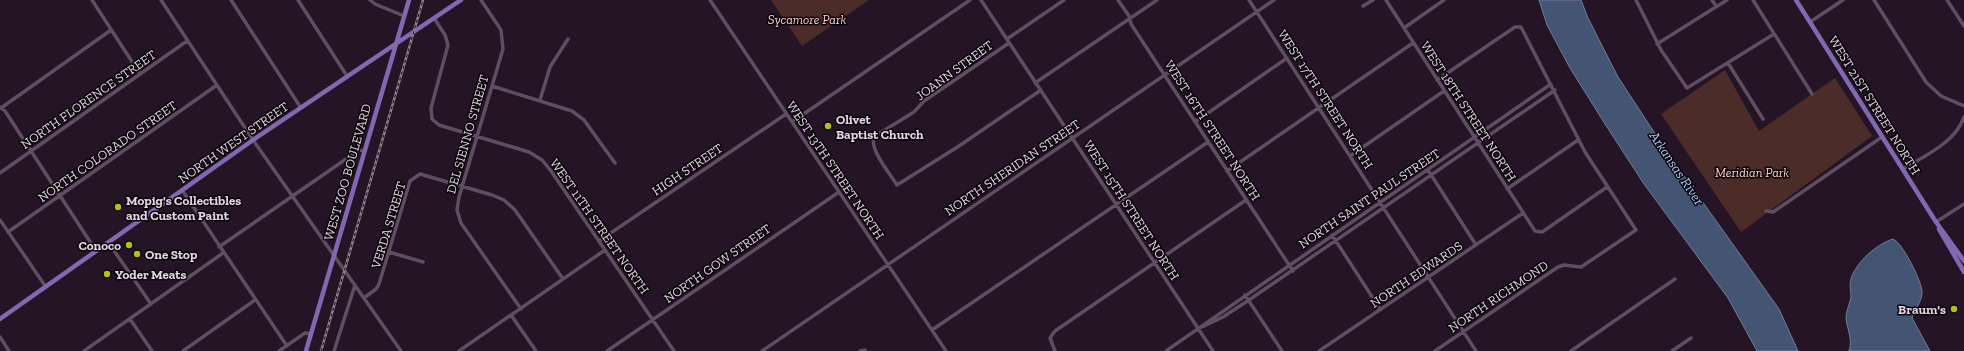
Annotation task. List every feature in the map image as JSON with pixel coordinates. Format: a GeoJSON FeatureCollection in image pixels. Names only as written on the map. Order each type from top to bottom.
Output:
{"type":"FeatureCollection","features":[{"type":"Feature","properties":{"kind":"main road","name":"WEST ZOO BOULEVARD"},"geometry":{"type":"LineString","coordinates":[[306,351],[409,0]]}},
{"type":"Feature","properties":{"kind":"main road","name":"NORTH WEST STREET"},"geometry":{"type":"LineString","coordinates":[[0,319],[253,140],[461,0]]}},
{"type":"Feature","properties":{"kind":"main road","name":"WEST 21ST STREET NORTH"},"geometry":{"type":"LineString","coordinates":[[1796,0],[1936,222],[1964,272]]}},
{"type":"Feature","properties":{"kind":"main road","name":"WEST 21ST STREET NORTH"},"geometry":{"type":"LineString","coordinates":[[1936,222],[1964,261]]}},
{"type":"Feature","properties":{"kind":"street"},"geometry":{"type":"LineString","coordinates":[[92,0],[140,74]]}},
{"type":"Feature","properties":{"kind":"street"},"geometry":{"type":"LineString","coordinates":[[161,0],[253,140],[401,351]]}},
{"type":"Feature","properties":{"kind":"street"},"geometry":{"type":"LineString","coordinates":[[231,0],[301,108]]}},
{"type":"Feature","properties":{"kind":"street"},"geometry":{"type":"LineString","coordinates":[[298,0],[347,76]]}},
{"type":"Feature","properties":{"kind":"street"},"geometry":{"type":"LineString","coordinates":[[370,0],[375,4],[404,16]]}},
{"type":"Feature","properties":{"kind":"street","name":"DEL SIENNO STREET"},"geometry":{"type":"LineString","coordinates":[[481,0],[498,25],[502,36],[503,49],[462,186],[457,210],[461,223],[521,308]]}},
{"type":"Feature","properties":{"kind":"street","name":"WEST 13TH STREET NORTH"},"geometry":{"type":"LineString","coordinates":[[710,0],[946,351]]}},
{"type":"Feature","properties":{"kind":"street"},"geometry":{"type":"LineString","coordinates":[[792,122],[970,0]]}},
{"type":"Feature","properties":{"kind":"street","name":"WEST 15TH STREET NORTH"},"geometry":{"type":"LineString","coordinates":[[981,0],[1213,351]]}},
{"type":"Feature","properties":{"kind":"street","name":"JOANN STREET"},"geometry":{"type":"LineString","coordinates":[[1040,90],[959,146],[897,185],[875,152],[872,140],[875,136],[914,112],[924,101],[1064,0]]}},
{"type":"Feature","properties":{"kind":"street","name":"WEST 16TH STREET NORTH"},"geometry":{"type":"LineString","coordinates":[[1118,0],[1130,18],[1131,24],[1292,271]]}},
{"type":"Feature","properties":{"kind":"street"},"geometry":{"type":"LineString","coordinates":[[1036,83],[1157,0]]}},
{"type":"Feature","properties":{"kind":"street","name":"WEST 17TH STREET NORTH"},"geometry":{"type":"LineString","coordinates":[[1249,0],[1476,351]]}},
{"type":"Feature","properties":{"kind":"street","name":"NORTH SHERIDAN STREET"},"geometry":{"type":"LineString","coordinates":[[762,351],[1274,0]]}},
{"type":"Feature","properties":{"kind":"street"},"geometry":{"type":"LineString","coordinates":[[1363,6],[1373,0]]}},
{"type":"Feature","properties":{"kind":"street","name":"WEST 18TH STREET NORTH"},"geometry":{"type":"LineString","coordinates":[[1386,0],[1535,231],[1538,232],[1548,228],[1607,187]]}},
{"type":"Feature","properties":{"kind":"street"},"geometry":{"type":"LineString","coordinates":[[1404,28],[1444,0]]}},
{"type":"Feature","properties":{"kind":"street"},"geometry":{"type":"LineString","coordinates":[[1636,0],[1657,44],[1687,88],[1774,34]]}},
{"type":"Feature","properties":{"kind":"street"},"geometry":{"type":"LineString","coordinates":[[1712,0],[1716,6]]}},
{"type":"Feature","properties":{"kind":"street"},"geometry":{"type":"LineString","coordinates":[[1657,44],[1727,0]]}},
{"type":"Feature","properties":{"kind":"street"},"geometry":{"type":"LineString","coordinates":[[1753,0],[1812,94]]}},
{"type":"Feature","properties":{"kind":"street"},"geometry":{"type":"LineString","coordinates":[[1810,22],[1843,0]]}},
{"type":"Feature","properties":{"kind":"street"},"geometry":{"type":"LineString","coordinates":[[1874,0],[1926,82],[1941,96],[1964,106]]}},
{"type":"Feature","properties":{"kind":"street"},"geometry":{"type":"LineString","coordinates":[[1948,0],[1964,26]]}},
{"type":"Feature","properties":{"kind":"street","name":"WEST 11TH STREET NORTH"},"geometry":{"type":"LineString","coordinates":[[434,18],[445,35],[448,45],[431,108],[431,118],[439,125],[529,152],[542,160],[606,250],[674,351]]}},
{"type":"Feature","properties":{"kind":"street"},"geometry":{"type":"LineString","coordinates":[[1437,80],[1518,26],[1521,28],[1552,84],[1578,140],[1607,187]]}},
{"type":"Feature","properties":{"kind":"street"},"geometry":{"type":"LineString","coordinates":[[96,251],[32,151],[5,111],[0,108],[111,30]]}},
{"type":"Feature","properties":{"kind":"street"},"geometry":{"type":"LineString","coordinates":[[540,100],[550,67],[568,39]]}},
{"type":"Feature","properties":{"kind":"street","name":"NORTH FLORENCE STREET"},"geometry":{"type":"LineString","coordinates":[[0,173],[188,41]]}},
{"type":"Feature","properties":{"kind":"street"},"geometry":{"type":"LineString","coordinates":[[1227,171],[1414,43]]}},
{"type":"Feature","properties":{"kind":"street"},"geometry":{"type":"LineString","coordinates":[[1195,122],[1287,58]]}},
{"type":"Feature","properties":{"kind":"street"},"geometry":{"type":"LineString","coordinates":[[1728,63],[1763,118]]}},
{"type":"Feature","properties":{"kind":"street","name":"NORTH SAINT PAUL STREET"},"geometry":{"type":"LineString","coordinates":[[1166,351],[1552,84]]}},
{"type":"Feature","properties":{"kind":"street","name":"NORTH COLORADO STREET"},"geometry":{"type":"LineString","coordinates":[[8,232],[217,85]]}},
{"type":"Feature","properties":{"kind":"street"},"geometry":{"type":"LineString","coordinates":[[492,86],[565,108],[584,120],[615,163]]}},
{"type":"Feature","properties":{"kind":"street","name":"NORTH SAINT PAUL STREET"},"geometry":{"type":"LineString","coordinates":[[1198,329],[1223,317],[1249,300],[1555,90]]}},
{"type":"Feature","properties":{"kind":"street"},"geometry":{"type":"LineString","coordinates":[[1350,156],[1444,91]]}},
{"type":"Feature","properties":{"kind":"street","name":"HIGH STREET"},"geometry":{"type":"LineString","coordinates":[[599,241],[786,114]]}},
{"type":"Feature","properties":{"kind":"street"},"geometry":{"type":"LineString","coordinates":[[1903,169],[1948,140],[1959,128],[1964,117]]}},
{"type":"Feature","properties":{"kind":"street"},"geometry":{"type":"LineString","coordinates":[[1766,211],[1773,212],[1882,137]]}},
{"type":"Feature","properties":{"kind":"street"},"geometry":{"type":"LineString","coordinates":[[1507,189],[1578,140]]}},
{"type":"Feature","properties":{"kind":"street"},"geometry":{"type":"LineString","coordinates":[[932,330],[1208,142]]}},
{"type":"Feature","properties":{"kind":"street"},"geometry":{"type":"LineString","coordinates":[[219,247],[359,150],[365,151]]}},
{"type":"Feature","properties":{"kind":"street"},"geometry":{"type":"LineString","coordinates":[[1428,170],[1476,245]]}},
{"type":"Feature","properties":{"kind":"street","name":"VERDA STREET"},"geometry":{"type":"LineString","coordinates":[[364,298],[376,289],[379,284],[410,182],[413,178],[424,174],[462,186]]}},
{"type":"Feature","properties":{"kind":"street"},"geometry":{"type":"LineString","coordinates":[[462,186],[499,197],[509,204],[563,279]]}},
{"type":"Feature","properties":{"kind":"street","name":"NORTH RICHMOND"},"geometry":{"type":"LineString","coordinates":[[1435,351],[1558,267],[1564,265],[1581,267],[1636,230],[1607,187]]}},
{"type":"Feature","properties":{"kind":"street"},"geometry":{"type":"LineString","coordinates":[[182,190],[287,346]]}},
{"type":"Feature","properties":{"kind":"street","name":"NORTH GOW STREET"},"geometry":{"type":"LineString","coordinates":[[608,351],[839,192]]}},
{"type":"Feature","properties":{"kind":"street"},"geometry":{"type":"LineString","coordinates":[[1055,351],[1050,342],[1051,334],[1246,200]]}},
{"type":"Feature","properties":{"kind":"street"},"geometry":{"type":"LineString","coordinates":[[1936,222],[1964,204]]}},
{"type":"Feature","properties":{"kind":"street","name":"NORTH EDWARDS"},"geometry":{"type":"LineString","coordinates":[[1319,351],[1523,213]]}},
{"type":"Feature","properties":{"kind":"street"},"geometry":{"type":"LineString","coordinates":[[0,220],[46,286]]}},
{"type":"Feature","properties":{"kind":"street"},"geometry":{"type":"LineString","coordinates":[[1332,236],[1380,309]]}},
{"type":"Feature","properties":{"kind":"street"},"geometry":{"type":"LineString","coordinates":[[108,242],[151,304]]}},
{"type":"Feature","properties":{"kind":"street"},"geometry":{"type":"LineString","coordinates":[[459,351],[606,250]]}},
{"type":"Feature","properties":{"kind":"street"},"geometry":{"type":"LineString","coordinates":[[389,252],[423,262]]}},
{"type":"Feature","properties":{"kind":"street"},"geometry":{"type":"LineString","coordinates":[[84,351],[223,253]]}},
{"type":"Feature","properties":{"kind":"street"},"geometry":{"type":"LineString","coordinates":[[1571,351],[1675,279]]}},
{"type":"Feature","properties":{"kind":"street"},"geometry":{"type":"LineString","coordinates":[[334,351],[355,286]]}},
{"type":"Feature","properties":{"kind":"street"},"geometry":{"type":"LineString","coordinates":[[1245,295],[1282,351]]}},
{"type":"Feature","properties":{"kind":"street"},"geometry":{"type":"LineString","coordinates":[[183,351],[255,300]]}},
{"type":"Feature","properties":{"kind":"street"},"geometry":{"type":"LineString","coordinates":[[511,315],[536,351]]}},
{"type":"Feature","properties":{"kind":"street"},"geometry":{"type":"LineString","coordinates":[[130,319],[152,351]]}},
{"type":"Feature","properties":{"kind":"street"},"geometry":{"type":"LineString","coordinates":[[279,351],[305,333],[311,334]]}},
{"type":"Feature","properties":{"kind":"street"},"geometry":{"type":"LineString","coordinates":[[0,337],[9,351]]}},
{"type":"Feature","properties":{"kind":"street"},"geometry":{"type":"LineString","coordinates":[[1672,351],[1690,338]]}},
{"type":"Feature","properties":{"kind":"street"},"geometry":{"type":"LineString","coordinates":[[860,351],[865,350]]}},
{"type":"Feature","properties":{"kind":"green space","name":"Sycamore Park"},"geometry":{"type":"Polygon","coordinates":[[[771,0],[869,0],[802,46],[771,0]]]}},
{"type":"Feature","properties":{"kind":"green space","name":"Meridian Park"},"geometry":{"type":"Polygon","coordinates":[[[1725,70],[1759,131],[1835,78],[1872,136],[1741,232],[1661,114],[1725,70]]]}},
{"type":"Feature","properties":{"kind":"water","name":"Arkansas River"},"geometry":{"type":"Polygon","coordinates":[[[1539,0],[1581,0],[1588,18],[1618,77],[1667,152],[1779,309],[1798,351],[1757,351],[1728,298],[1644,184],[1570,68],[1547,25],[1539,0]]]}},
{"type":"Feature","properties":{"kind":"water"},"geometry":{"type":"Polygon","coordinates":[[[1893,239],[1897,242],[1906,255],[1916,272],[1919,281],[1922,296],[1912,318],[1930,351],[1849,351],[1850,338],[1846,318],[1851,297],[1851,279],[1857,266],[1868,254],[1880,245],[1893,239]]]}},
{"type":"Feature","properties":{"kind":"railway"},"geometry":{"type":"LineString","coordinates":[[321,351],[423,0]]}},
{"type":"Feature","properties":{"kind":"place","name":"Olivet Baptist Church"},"geometry":{"type":"Point","coordinates":[828,126]}},
{"type":"Feature","properties":{"kind":"place","name":"Mopig's Collectibles and Custom Paint"},"geometry":{"type":"Point","coordinates":[118,207]}},
{"type":"Feature","properties":{"kind":"place","name":"Conoco"},"geometry":{"type":"Point","coordinates":[129,245]}},
{"type":"Feature","properties":{"kind":"place","name":"One Stop"},"geometry":{"type":"Point","coordinates":[137,254]}},
{"type":"Feature","properties":{"kind":"place","name":"Yoder Meats"},"geometry":{"type":"Point","coordinates":[107,274]}},
{"type":"Feature","properties":{"kind":"place","name":"Braum's"},"geometry":{"type":"Point","coordinates":[1954,309]}}]}
